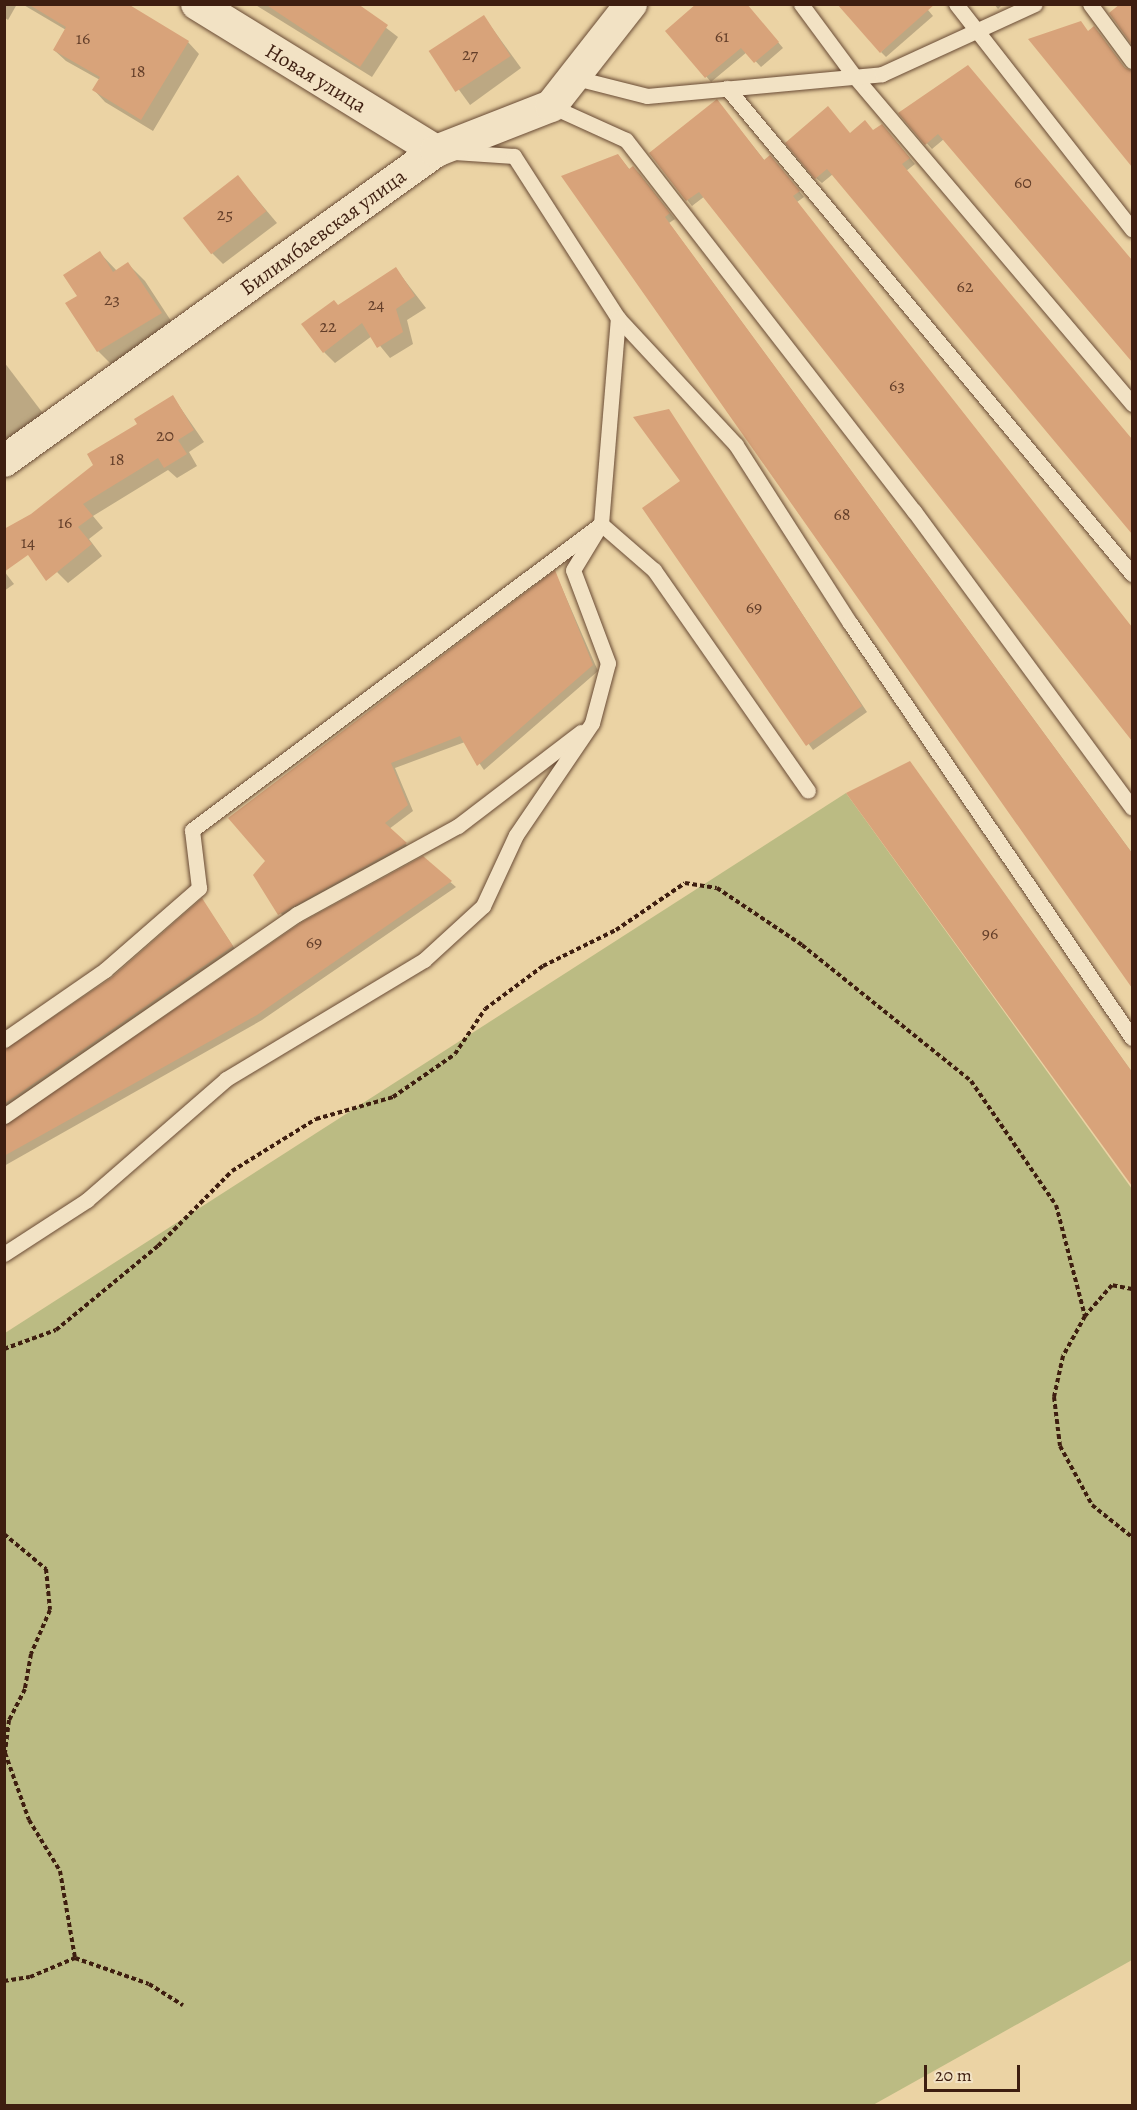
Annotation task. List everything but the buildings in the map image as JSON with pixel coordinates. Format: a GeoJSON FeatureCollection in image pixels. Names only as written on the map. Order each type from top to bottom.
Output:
{"type":"FeatureCollection","features":[{"type":"Feature","properties":{"kind":"street","name":"Новая улица"},"geometry":{"type":"LineString","coordinates":[[197,4],[436,151]]}},
{"type":"Feature","properties":{"kind":"street"},"geometry":{"type":"LineString","coordinates":[[551,106],[620,11]]}},
{"type":"Feature","properties":{"kind":"street","name":"Билимбаевская улица"},"geometry":{"type":"LineString","coordinates":[[4,461],[436,151],[551,106]]}},
{"type":"Feature","properties":{"kind":"lane"},"geometry":{"type":"LineString","coordinates":[[801,4],[855,77],[1132,404]]}},
{"type":"Feature","properties":{"kind":"lane"},"geometry":{"type":"LineString","coordinates":[[956,4],[1132,229]]}},
{"type":"Feature","properties":{"kind":"lane"},"geometry":{"type":"LineString","coordinates":[[572,77],[647,96],[882,74],[1035,4]]}},
{"type":"Feature","properties":{"kind":"lane"},"geometry":{"type":"LineString","coordinates":[[1090,4],[1132,61]]}},
{"type":"Feature","properties":{"kind":"lane"},"geometry":{"type":"LineString","coordinates":[[727,88],[1132,574]]}},
{"type":"Feature","properties":{"kind":"lane"},"geometry":{"type":"LineString","coordinates":[[551,106],[626,140],[914,511],[1132,808]]}},
{"type":"Feature","properties":{"kind":"lane"},"geometry":{"type":"LineString","coordinates":[[436,151],[514,156],[618,318],[736,445],[850,623],[1132,1038]]}},
{"type":"Feature","properties":{"kind":"lane"},"geometry":{"type":"LineString","coordinates":[[4,1254],[87,1200],[226,1079],[424,960],[483,906],[516,835],[592,723],[608,663],[573,570],[601,524],[618,318]]}},
{"type":"Feature","properties":{"kind":"lane"},"geometry":{"type":"LineString","coordinates":[[601,524],[654,570],[808,791]]}},
{"type":"Feature","properties":{"kind":"lane"},"geometry":{"type":"LineString","coordinates":[[4,1040],[105,970],[199,888],[192,830],[601,524]]}},
{"type":"Feature","properties":{"kind":"lane"},"geometry":{"type":"LineString","coordinates":[[4,1116],[297,914],[458,826],[592,723]]}},
{"type":"Feature","properties":{"kind":"path"},"geometry":{"type":"LineString","coordinates":[[4,1349],[56,1330],[158,1246],[232,1171],[316,1119],[393,1097],[455,1054],[485,1009],[543,966],[616,930],[685,883],[717,888],[802,945],[971,1081],[1056,1205],[1085,1316]]}},
{"type":"Feature","properties":{"kind":"path"},"geometry":{"type":"LineString","coordinates":[[1132,1289],[1112,1285],[1085,1316],[1063,1356],[1054,1397],[1060,1446],[1092,1505],[1132,1537]]}},
{"type":"Feature","properties":{"kind":"path"},"geometry":{"type":"LineString","coordinates":[[4,1534],[46,1569],[50,1610],[31,1654],[25,1689],[9,1720],[5,1753],[29,1820],[60,1871],[75,1958]]}},
{"type":"Feature","properties":{"kind":"path"},"geometry":{"type":"LineString","coordinates":[[4,1981],[30,1977],[75,1958],[150,1984],[183,2005]]}},
{"type":"Feature","properties":{"kind":"green space"},"geometry":{"type":"Polygon","coordinates":[[[846,793],[1132,1189],[1132,1960],[873,2105],[5,2105],[5,1333],[846,793]]]}}]}
